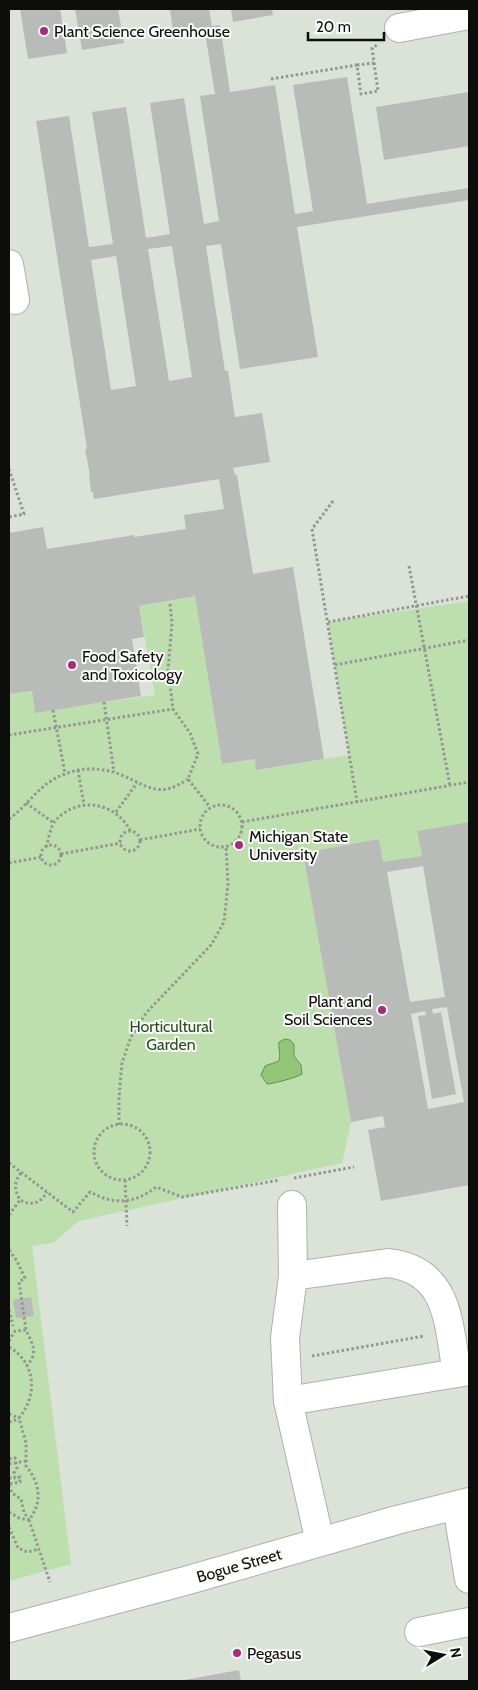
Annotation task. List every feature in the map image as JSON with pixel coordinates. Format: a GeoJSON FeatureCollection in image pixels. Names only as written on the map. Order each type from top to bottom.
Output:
{"type":"FeatureCollection","features":[{"type":"Feature","properties":{"kind":"street"},"geometry":{"type":"LineString","coordinates":[[399,28],[469,15]]}},
{"type":"Feature","properties":{"kind":"street"},"geometry":{"type":"LineString","coordinates":[[9,264],[15,300]]}},
{"type":"Feature","properties":{"kind":"street"},"geometry":{"type":"LineString","coordinates":[[292,1205],[294,1276],[285,1338],[288,1401],[320,1542]]}},
{"type":"Feature","properties":{"kind":"street"},"geometry":{"type":"LineString","coordinates":[[288,1401],[463,1372],[450,1332],[446,1310],[435,1286],[415,1269],[402,1264],[388,1262],[294,1276]]}},
{"type":"Feature","properties":{"kind":"street"},"geometry":{"type":"LineString","coordinates":[[463,1504],[469,1579]]}},
{"type":"Feature","properties":{"kind":"street","name":"Bogue Street"},"geometry":{"type":"LineString","coordinates":[[9,1628],[463,1504]]}},
{"type":"Feature","properties":{"kind":"street"},"geometry":{"type":"LineString","coordinates":[[419,1632],[469,1622]]}},
{"type":"Feature","properties":{"kind":"path"},"geometry":{"type":"LineString","coordinates":[[357,65],[361,94],[378,91],[372,48],[399,28]]}},
{"type":"Feature","properties":{"kind":"path"},"geometry":{"type":"LineString","coordinates":[[271,79],[374,63]]}},
{"type":"Feature","properties":{"kind":"path"},"geometry":{"type":"LineString","coordinates":[[9,469],[24,514],[9,517]]}},
{"type":"Feature","properties":{"kind":"path"},"geometry":{"type":"LineString","coordinates":[[333,501],[312,529],[357,802]]}},
{"type":"Feature","properties":{"kind":"path"},"geometry":{"type":"LineString","coordinates":[[409,566],[450,786]]}},
{"type":"Feature","properties":{"kind":"path"},"geometry":{"type":"LineString","coordinates":[[328,622],[469,596]]}},
{"type":"Feature","properties":{"kind":"path"},"geometry":{"type":"LineString","coordinates":[[9,819],[37,790],[50,780],[78,770],[90,769],[114,772],[147,788],[158,790],[179,785],[188,779],[198,754],[190,733],[173,709],[168,670],[172,623],[170,604]]}},
{"type":"Feature","properties":{"kind":"path"},"geometry":{"type":"LineString","coordinates":[[335,665],[469,640]]}},
{"type":"Feature","properties":{"kind":"path"},"geometry":{"type":"LineString","coordinates":[[104,702],[114,772]]}},
{"type":"Feature","properties":{"kind":"path"},"geometry":{"type":"LineString","coordinates":[[9,735],[173,709]]}},
{"type":"Feature","properties":{"kind":"path"},"geometry":{"type":"LineString","coordinates":[[54,710],[65,774]]}},
{"type":"Feature","properties":{"kind":"path"},"geometry":{"type":"LineString","coordinates":[[78,770],[84,805]]}},
{"type":"Feature","properties":{"kind":"path"},"geometry":{"type":"LineString","coordinates":[[188,779],[210,807]]}},
{"type":"Feature","properties":{"kind":"path"},"geometry":{"type":"LineString","coordinates":[[242,822],[469,782]]}},
{"type":"Feature","properties":{"kind":"path"},"geometry":{"type":"LineString","coordinates":[[116,812],[137,783]]}},
{"type":"Feature","properties":{"kind":"path"},"geometry":{"type":"LineString","coordinates":[[26,803],[54,823]]}},
{"type":"Feature","properties":{"kind":"path"},"geometry":{"type":"LineString","coordinates":[[41,857],[54,823],[62,814],[73,808],[95,805],[116,812],[127,824],[131,832]]}},
{"type":"Feature","properties":{"kind":"path"},"geometry":{"type":"LineString","coordinates":[[217,805],[228,806],[237,812],[242,822],[242,830],[238,838],[226,846],[210,844],[203,838],[200,829],[202,816],[210,807],[217,805]]}},
{"type":"Feature","properties":{"kind":"path"},"geometry":{"type":"LineString","coordinates":[[140,840],[200,829]]}},
{"type":"Feature","properties":{"kind":"path"},"geometry":{"type":"LineString","coordinates":[[131,832],[137,834],[140,840],[137,848],[131,851],[124,848],[121,843],[123,835],[131,832]]}},
{"type":"Feature","properties":{"kind":"path"},"geometry":{"type":"LineString","coordinates":[[60,854],[121,843]]}},
{"type":"Feature","properties":{"kind":"path"},"geometry":{"type":"LineString","coordinates":[[41,857],[45,862],[53,864],[59,861],[60,854],[56,847],[50,845],[46,847]]}},
{"type":"Feature","properties":{"kind":"path"},"geometry":{"type":"LineString","coordinates":[[119,1125],[122,1063],[131,1037],[146,1013],[211,945],[224,922],[228,884],[226,846]]}},
{"type":"Feature","properties":{"kind":"path"},"geometry":{"type":"LineString","coordinates":[[9,863],[41,857]]}},
{"type":"Feature","properties":{"kind":"path"},"geometry":{"type":"LineString","coordinates":[[119,1125],[127,1125],[140,1132],[145,1138],[149,1150],[148,1160],[142,1171],[135,1177],[125,1180],[115,1180],[106,1175],[99,1168],[94,1157],[95,1144],[99,1136],[107,1128],[119,1125]]}},
{"type":"Feature","properties":{"kind":"path"},"geometry":{"type":"LineString","coordinates":[[9,1163],[73,1212],[90,1192],[99,1197],[126,1201],[146,1195],[156,1187],[182,1197],[354,1167]]}},
{"type":"Feature","properties":{"kind":"path"},"geometry":{"type":"LineString","coordinates":[[21,1173],[15,1186],[16,1194],[20,1200],[33,1204],[39,1202],[47,1192]]}},
{"type":"Feature","properties":{"kind":"path"},"geometry":{"type":"LineString","coordinates":[[125,1180],[127,1226]]}},
{"type":"Feature","properties":{"kind":"path"},"geometry":{"type":"LineString","coordinates":[[9,1215],[20,1200]]}},
{"type":"Feature","properties":{"kind":"path"},"geometry":{"type":"LineString","coordinates":[[9,1250],[25,1278],[19,1282],[26,1330],[34,1347],[34,1354],[27,1366]]}},
{"type":"Feature","properties":{"kind":"path"},"geometry":{"type":"LineString","coordinates":[[9,1310],[11,1325],[15,1331]]}},
{"type":"Feature","properties":{"kind":"path"},"geometry":{"type":"LineString","coordinates":[[15,1331],[26,1330]]}},
{"type":"Feature","properties":{"kind":"path"},"geometry":{"type":"LineString","coordinates":[[9,1341],[15,1331]]}},
{"type":"Feature","properties":{"kind":"path"},"geometry":{"type":"LineString","coordinates":[[286,1361],[450,1332]]}},
{"type":"Feature","properties":{"kind":"path"},"geometry":{"type":"LineString","coordinates":[[9,1347],[22,1357],[27,1366],[32,1384],[32,1394],[25,1411],[19,1418],[9,1422]]}},
{"type":"Feature","properties":{"kind":"path"},"geometry":{"type":"LineString","coordinates":[[9,1414],[19,1418]]}},
{"type":"Feature","properties":{"kind":"path"},"geometry":{"type":"LineString","coordinates":[[19,1418],[26,1443],[26,1466],[38,1485],[39,1496],[34,1513],[29,1520]]}},
{"type":"Feature","properties":{"kind":"path"},"geometry":{"type":"LineString","coordinates":[[9,1459],[15,1458],[17,1468],[14,1473],[15,1478]]}},
{"type":"Feature","properties":{"kind":"path"},"geometry":{"type":"LineString","coordinates":[[9,1464],[26,1461]]}},
{"type":"Feature","properties":{"kind":"path"},"geometry":{"type":"LineString","coordinates":[[9,1478],[20,1477],[20,1482],[9,1485],[12,1493],[21,1499],[50,1582]]}},
{"type":"Feature","properties":{"kind":"path"},"geometry":{"type":"LineString","coordinates":[[9,1512],[19,1518],[29,1520]]}},
{"type":"Feature","properties":{"kind":"path"},"geometry":{"type":"LineString","coordinates":[[9,1527],[18,1548],[27,1552],[39,1549]]}},
{"type":"Feature","properties":{"kind":"shaded area","name":"Michigan State University"},"geometry":{"type":"Polygon","coordinates":[[[9,9],[469,9],[469,1681],[9,1681],[9,9]]]}},
{"type":"Feature","properties":{"kind":"shaded area"},"geometry":{"type":"Polygon","coordinates":[[[285,1039],[290,1040],[294,1044],[294,1056],[301,1065],[302,1074],[267,1084],[261,1075],[265,1066],[279,1061],[279,1042],[285,1039]]]}},
{"type":"Feature","properties":{"kind":"green space","name":"Horticultural Garden"},"geometry":{"type":"Polygon","coordinates":[[[195,596],[222,764],[255,759],[257,770],[349,755],[328,622],[469,601],[469,822],[417,831],[422,856],[383,862],[379,839],[303,853],[351,1122],[342,1163],[79,1221],[53,1243],[32,1246],[71,1564],[9,1581],[9,694],[32,691],[35,712],[155,695],[139,606],[195,596]]]}},
{"type":"Feature","properties":{"kind":"building","name":"Plant Science Greenhouse"},"geometry":{"type":"Polygon","coordinates":[[[20,9],[60,9],[67,53],[28,59],[20,9]]]}},
{"type":"Feature","properties":{"kind":"building","name":"Plant Science Greenhouse"},"geometry":{"type":"Polygon","coordinates":[[[75,9],[118,9],[124,43],[82,50],[75,9]]]}},
{"type":"Feature","properties":{"kind":"building"},"geometry":{"type":"Polygon","coordinates":[[[170,9],[209,9],[212,26],[220,25],[230,92],[275,85],[295,214],[313,211],[293,85],[347,77],[367,204],[469,188],[469,200],[297,227],[318,357],[240,369],[221,244],[206,246],[225,371],[228,371],[235,417],[262,413],[270,462],[233,468],[235,475],[237,475],[253,574],[293,567],[324,759],[256,770],[255,759],[222,764],[195,596],[139,606],[144,637],[132,639],[141,696],[35,713],[32,691],[9,694],[9,533],[43,527],[47,549],[186,529],[184,515],[224,509],[219,479],[94,499],[93,492],[91,492],[85,449],[87,449],[36,121],[69,116],[89,247],[113,244],[92,112],[126,107],[146,238],[170,234],[150,103],[184,98],[204,224],[219,221],[200,96],[215,94],[204,27],[173,32],[170,9]],[[172,246],[148,249],[169,381],[192,377],[172,246]],[[116,256],[91,260],[111,390],[136,386],[116,256]]]}},
{"type":"Feature","properties":{"kind":"building","name":"Plant Science Greenhouse"},"geometry":{"type":"Polygon","coordinates":[[[231,9],[272,9],[273,15],[233,22],[231,9]]]}},
{"type":"Feature","properties":{"kind":"building"},"geometry":{"type":"Polygon","coordinates":[[[469,92],[469,146],[384,160],[376,107],[469,92]]]}},
{"type":"Feature","properties":{"kind":"building","name":"Plant and Soil Sciences"},"geometry":{"type":"Polygon","coordinates":[[[469,822],[469,1185],[381,1201],[368,1130],[385,1127],[383,1116],[351,1122],[303,853],[379,839],[383,862],[422,856],[417,831],[469,822]],[[423,866],[387,872],[410,1002],[445,997],[423,866]],[[447,1007],[432,1009],[433,1014],[441,1012],[456,1094],[432,1099],[418,1016],[426,1015],[425,1011],[411,1014],[428,1109],[464,1102],[447,1007]]]}},
{"type":"Feature","properties":{"kind":"building"},"geometry":{"type":"Polygon","coordinates":[[[31,1297],[34,1316],[16,1318],[13,1300],[31,1297]]]}},
{"type":"Feature","properties":{"kind":"building"},"geometry":{"type":"Polygon","coordinates":[[[239,1670],[241,1681],[184,1681],[184,1680],[239,1670]]]}},
{"type":"Feature","properties":{"kind":"place","name":"Plant Science Greenhouse"},"geometry":{"type":"Point","coordinates":[44,31]}},
{"type":"Feature","properties":{"kind":"place","name":"Food Safety and Toxicology"},"geometry":{"type":"Point","coordinates":[72,665]}},
{"type":"Feature","properties":{"kind":"place","name":"Michigan State University"},"geometry":{"type":"Point","coordinates":[239,845]}},
{"type":"Feature","properties":{"kind":"place","name":"Plant and Soil Sciences"},"geometry":{"type":"Point","coordinates":[382,1010]}},
{"type":"Feature","properties":{"kind":"place","name":"Pegasus"},"geometry":{"type":"Point","coordinates":[237,1653]}}]}
